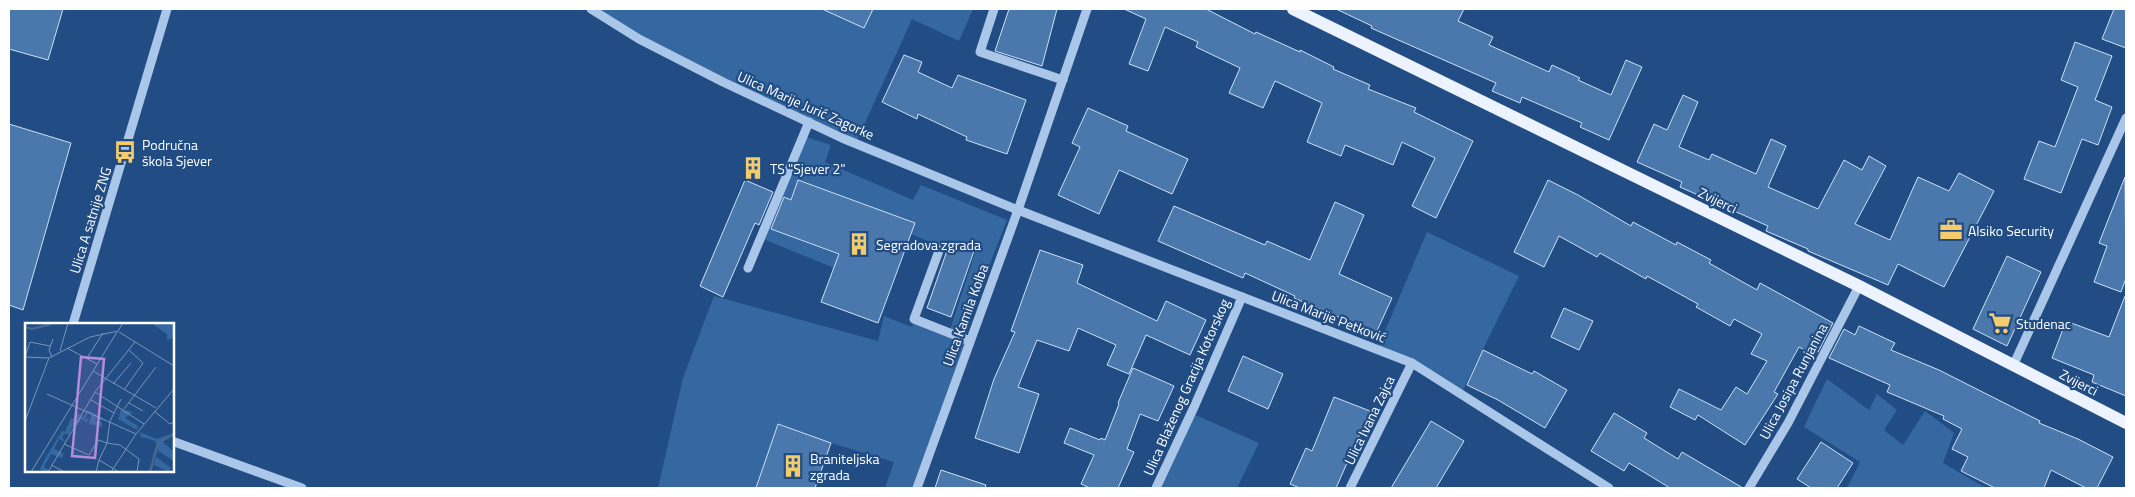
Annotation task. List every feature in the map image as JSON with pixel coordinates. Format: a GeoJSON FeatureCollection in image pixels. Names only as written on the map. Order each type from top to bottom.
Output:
{"type":"FeatureCollection","features":[{"type":"Feature","properties":{"kind":"main road","name":"Zvijerci"},"geometry":{"type":"LineString","coordinates":[[1293,9],[1859,286],[2126,423]]}},
{"type":"Feature","properties":{"kind":"street","name":"Ulica A satnije ZNG"},"geometry":{"type":"LineString","coordinates":[[73,323],[167,9]]}},
{"type":"Feature","properties":{"kind":"street"},"geometry":{"type":"LineString","coordinates":[[994,9],[980,52],[1063,80]]}},
{"type":"Feature","properties":{"kind":"street","name":"Ulica Kamila Kolba"},"geometry":{"type":"LineString","coordinates":[[916,488],[1018,210],[1087,9]]}},
{"type":"Feature","properties":{"kind":"street","name":"Ulica Marije Jurić Zagorke"},"geometry":{"type":"LineString","coordinates":[[595,10],[639,39],[739,90],[809,122],[1018,210]]}},
{"type":"Feature","properties":{"kind":"street"},"geometry":{"type":"LineString","coordinates":[[748,268],[809,122]]}},
{"type":"Feature","properties":{"kind":"street"},"geometry":{"type":"LineString","coordinates":[[2013,366],[2125,123]]}},
{"type":"Feature","properties":{"kind":"street","name":"Ulica Marije Petković"},"geometry":{"type":"LineString","coordinates":[[1018,210],[1412,363],[1609,488]]}},
{"type":"Feature","properties":{"kind":"street"},"geometry":{"type":"LineString","coordinates":[[940,248],[914,320],[970,341]]}},
{"type":"Feature","properties":{"kind":"street","name":"Ulica Josipa Runjanina"},"geometry":{"type":"LineString","coordinates":[[1749,488],[1788,423],[1859,286]]}},
{"type":"Feature","properties":{"kind":"street","name":"Ulica Blaženog Gracija Kotorskog"},"geometry":{"type":"LineString","coordinates":[[1156,488],[1195,406],[1242,297]]}},
{"type":"Feature","properties":{"kind":"street","name":"Ulica Ivana Zajca"},"geometry":{"type":"LineString","coordinates":[[1350,488],[1412,363]]}},
{"type":"Feature","properties":{"kind":"street"},"geometry":{"type":"LineString","coordinates":[[174,442],[302,488]]}},
{"type":"Feature","properties":{"kind":"shaded area"},"geometry":{"type":"Polygon","coordinates":[[[597,9],[973,9],[959,41],[912,19],[856,143],[639,39],[597,9]]]}},
{"type":"Feature","properties":{"kind":"shaded area"},"geometry":{"type":"Polygon","coordinates":[[[803,136],[831,145],[825,162],[913,200],[921,185],[1007,220],[961,338],[970,341],[917,488],[885,488],[894,462],[831,443],[779,424],[756,488],[658,488],[683,378],[714,296],[878,341],[884,316],[912,327],[914,319],[949,333],[976,250],[948,240],[944,248],[911,234],[915,223],[799,180],[779,232],[839,255],[834,268],[761,238],[803,136]]]}},
{"type":"Feature","properties":{"kind":"shaded area"},"geometry":{"type":"Polygon","coordinates":[[[1427,232],[1519,276],[1461,394],[1377,350],[1427,232]]]}},
{"type":"Feature","properties":{"kind":"shaded area"},"geometry":{"type":"Polygon","coordinates":[[[1827,379],[1869,410],[1877,394],[1897,410],[1884,430],[1903,445],[1925,411],[1954,433],[1943,463],[1986,488],[1847,488],[1860,462],[1804,427],[1827,379]]]}},
{"type":"Feature","properties":{"kind":"shaded area"},"geometry":{"type":"Polygon","coordinates":[[[1191,413],[1259,443],[1237,488],[1156,488],[1191,413]]]}},
{"type":"Feature","properties":{"kind":"building"},"geometry":{"type":"Polygon","coordinates":[[[9,9],[63,9],[48,60],[9,49],[9,9]]]}},
{"type":"Feature","properties":{"kind":"building"},"geometry":{"type":"Polygon","coordinates":[[[822,9],[873,9],[864,28],[822,9]]]}},
{"type":"Feature","properties":{"kind":"building"},"geometry":{"type":"Polygon","coordinates":[[[1009,9],[1057,9],[1042,66],[995,51],[1009,9]]]}},
{"type":"Feature","properties":{"kind":"building"},"geometry":{"type":"Polygon","coordinates":[[[1124,9],[1206,9],[1255,34],[1256,32],[1300,52],[1300,50],[1334,67],[1333,69],[1370,85],[1368,89],[1416,108],[1414,112],[1473,141],[1436,218],[1412,206],[1435,158],[1402,142],[1393,165],[1345,145],[1341,156],[1307,142],[1322,103],[1275,81],[1263,108],[1229,93],[1240,68],[1196,47],[1198,42],[1165,27],[1148,71],[1129,64],[1146,19],[1124,9]]]}},
{"type":"Feature","properties":{"kind":"building"},"geometry":{"type":"Polygon","coordinates":[[[1336,9],[1464,9],[1458,21],[1493,37],[1489,45],[1549,72],[1552,65],[1580,78],[1578,80],[1611,95],[1626,60],[1642,67],[1609,140],[1580,127],[1582,123],[1522,97],[1520,103],[1492,91],[1496,83],[1371,28],[1372,26],[1336,9]]]}},
{"type":"Feature","properties":{"kind":"building"},"geometry":{"type":"Polygon","coordinates":[[[2114,9],[2126,9],[2126,48],[2102,39],[2114,9]]]}},
{"type":"Feature","properties":{"kind":"building"},"geometry":{"type":"Polygon","coordinates":[[[2075,42],[2112,56],[2095,100],[2112,107],[2098,145],[2082,139],[2061,193],[2024,179],[2039,141],[2055,147],[2078,87],[2061,80],[2075,42]]]}},
{"type":"Feature","properties":{"kind":"building"},"geometry":{"type":"Polygon","coordinates":[[[904,55],[922,62],[918,72],[952,88],[958,75],[1026,100],[1007,154],[966,140],[967,137],[918,114],[917,119],[882,102],[904,55]]]}},
{"type":"Feature","properties":{"kind":"building"},"geometry":{"type":"Polygon","coordinates":[[[1683,95],[1698,102],[1679,147],[1709,160],[1712,154],[1756,174],[1771,139],[1786,146],[1768,187],[1818,209],[1844,160],[1862,170],[1869,156],[1886,166],[1855,224],[1890,240],[1918,177],[1949,191],[1959,173],[1994,191],[1944,287],[1898,264],[1888,285],[1766,231],[1768,226],[1680,187],[1682,182],[1637,162],[1654,124],[1667,130],[1683,95]]]}},
{"type":"Feature","properties":{"kind":"building"},"geometry":{"type":"Polygon","coordinates":[[[1088,108],[1128,126],[1126,131],[1188,159],[1172,194],[1119,170],[1099,214],[1058,195],[1080,147],[1072,143],[1088,108]]]}},
{"type":"Feature","properties":{"kind":"building"},"geometry":{"type":"Polygon","coordinates":[[[9,124],[71,143],[23,310],[9,305],[9,124]]]}},
{"type":"Feature","properties":{"kind":"building"},"geometry":{"type":"Polygon","coordinates":[[[2125,177],[2126,278],[2121,292],[2094,282],[2107,246],[2099,243],[2125,177]]]}},
{"type":"Feature","properties":{"kind":"building"},"geometry":{"type":"Polygon","coordinates":[[[745,180],[773,192],[759,225],[755,223],[723,297],[700,286],[745,180]]]}},
{"type":"Feature","properties":{"kind":"building","name":"Segradova zgrada"},"geometry":{"type":"Polygon","coordinates":[[[798,180],[915,223],[878,323],[821,302],[839,254],[771,229],[784,197],[791,200],[798,180]]]}},
{"type":"Feature","properties":{"kind":"building"},"geometry":{"type":"Polygon","coordinates":[[[1548,180],[1631,226],[1633,222],[1676,245],[1677,242],[1711,260],[1709,263],[1757,290],[1760,283],[1833,323],[1818,352],[1815,351],[1813,355],[1799,347],[1774,392],[1778,394],[1745,445],[1698,415],[1695,420],[1670,407],[1679,389],[1721,410],[1736,387],[1747,394],[1767,361],[1751,354],[1762,334],[1734,319],[1730,326],[1696,307],[1698,304],[1647,276],[1646,279],[1600,253],[1597,257],[1559,236],[1544,267],[1514,252],[1548,180]]]}},
{"type":"Feature","properties":{"kind":"building"},"geometry":{"type":"Polygon","coordinates":[[[1335,202],[1364,215],[1339,274],[1392,298],[1376,333],[1294,298],[1295,296],[1245,273],[1243,278],[1158,241],[1174,206],[1265,245],[1267,241],[1310,260],[1335,202]]]}},
{"type":"Feature","properties":{"kind":"building"},"geometry":{"type":"Polygon","coordinates":[[[950,242],[974,251],[951,317],[927,308],[950,242]]]}},
{"type":"Feature","properties":{"kind":"building"},"geometry":{"type":"Polygon","coordinates":[[[1040,250],[1083,265],[1077,283],[1157,321],[1166,301],[1206,320],[1190,355],[1146,335],[1129,374],[1107,365],[1116,345],[1078,328],[1069,351],[1037,340],[1018,387],[1039,394],[1019,453],[975,438],[994,379],[1015,332],[1011,331],[1040,250]]]}},
{"type":"Feature","properties":{"kind":"building"},"geometry":{"type":"Polygon","coordinates":[[[2007,256],[2041,272],[2007,346],[1973,329],[2007,256]]]}},
{"type":"Feature","properties":{"kind":"building"},"geometry":{"type":"Polygon","coordinates":[[[2125,296],[2126,396],[2092,382],[2094,375],[2052,358],[2066,321],[2109,337],[2125,296]]]}},
{"type":"Feature","properties":{"kind":"building"},"geometry":{"type":"Polygon","coordinates":[[[1564,308],[1593,321],[1579,350],[1551,337],[1564,308]]]}},
{"type":"Feature","properties":{"kind":"building"},"geometry":{"type":"Polygon","coordinates":[[[1859,326],[1895,343],[1891,350],[1939,370],[2040,421],[2039,423],[2078,439],[2113,457],[2097,488],[2086,488],[2051,470],[2044,488],[1995,488],[1961,471],[1968,457],[1952,449],[1962,429],[1943,419],[1944,416],[1887,392],[1890,385],[1829,358],[1844,329],[1855,335],[1859,326]]]}},
{"type":"Feature","properties":{"kind":"building"},"geometry":{"type":"Polygon","coordinates":[[[1483,350],[1532,374],[1534,371],[1567,390],[1545,428],[1498,400],[1467,385],[1483,350]]]}},
{"type":"Feature","properties":{"kind":"building"},"geometry":{"type":"Polygon","coordinates":[[[1243,356],[1283,374],[1268,409],[1228,391],[1243,356]]]}},
{"type":"Feature","properties":{"kind":"building"},"geometry":{"type":"Polygon","coordinates":[[[1133,368],[1174,386],[1158,421],[1140,414],[1127,449],[1134,452],[1118,488],[1090,488],[1081,484],[1094,455],[1064,443],[1070,428],[1100,440],[1101,438],[1105,440],[1133,368]]]}},
{"type":"Feature","properties":{"kind":"building"},"geometry":{"type":"Polygon","coordinates":[[[1334,397],[1370,411],[1336,488],[1300,488],[1290,484],[1306,448],[1312,451],[1334,397]]]}},
{"type":"Feature","properties":{"kind":"building"},"geometry":{"type":"Polygon","coordinates":[[[1614,413],[1647,433],[1644,438],[1678,459],[1682,452],[1743,488],[1670,488],[1629,463],[1624,471],[1591,451],[1614,413]]]}},
{"type":"Feature","properties":{"kind":"building"},"geometry":{"type":"Polygon","coordinates":[[[1431,421],[1464,441],[1436,488],[1391,488],[1431,421]]]}},
{"type":"Feature","properties":{"kind":"building","name":"Braniteljska zgrada"},"geometry":{"type":"Polygon","coordinates":[[[778,424],[831,443],[815,488],[756,488],[778,424]]]}},
{"type":"Feature","properties":{"kind":"building"},"geometry":{"type":"Polygon","coordinates":[[[1821,442],[1853,463],[1837,488],[1811,488],[1797,479],[1821,442]]]}},
{"type":"Feature","properties":{"kind":"building"},"geometry":{"type":"Polygon","coordinates":[[[941,470],[986,485],[985,488],[935,488],[941,470]]]}},
{"type":"Feature","properties":{"kind":"place","name":"Područna škola Sjever"},"geometry":{"type":"Point","coordinates":[125,152]}},
{"type":"Feature","properties":{"kind":"place","name":"TS \"Sjever 2\""},"geometry":{"type":"Point","coordinates":[753,168]}},
{"type":"Feature","properties":{"kind":"place","name":"Alsiko Security"},"geometry":{"type":"Point","coordinates":[1951,230]}},
{"type":"Feature","properties":{"kind":"place","name":"Segradova zgrada"},"geometry":{"type":"Point","coordinates":[859,244]}},
{"type":"Feature","properties":{"kind":"place","name":"Studenac"},"geometry":{"type":"Point","coordinates":[2000,323]}},
{"type":"Feature","properties":{"kind":"place","name":"Braniteljska zgrada"},"geometry":{"type":"Point","coordinates":[793,466]}}]}
